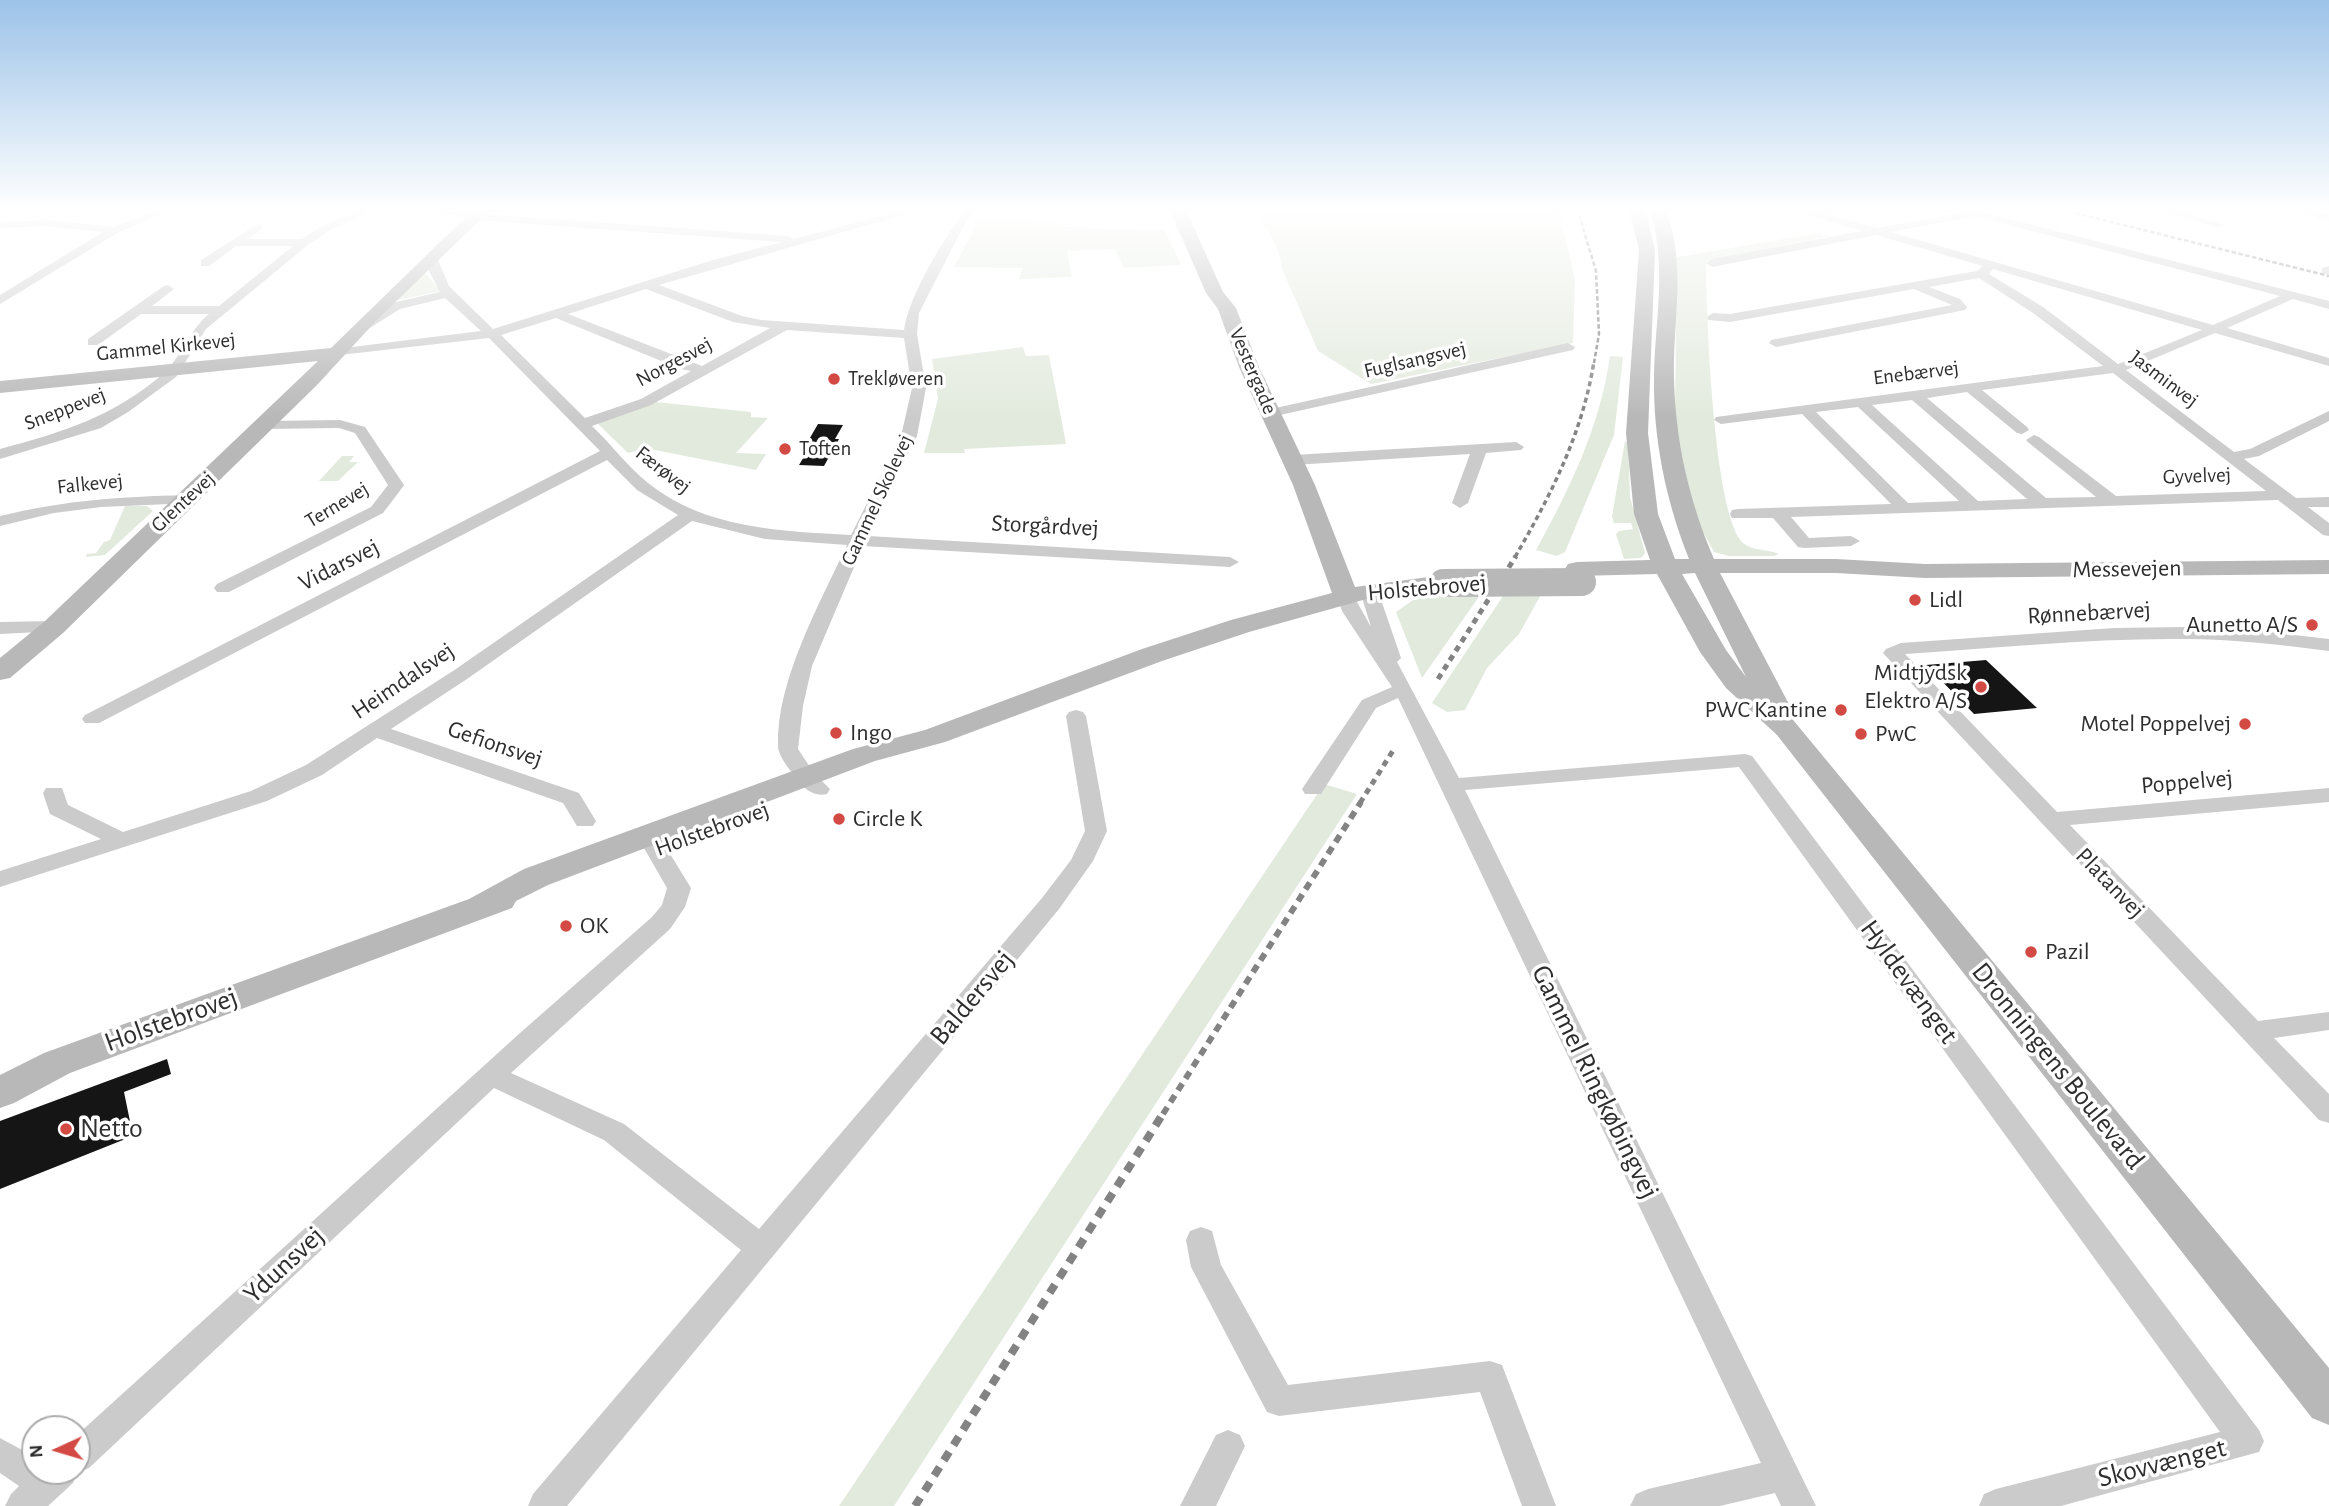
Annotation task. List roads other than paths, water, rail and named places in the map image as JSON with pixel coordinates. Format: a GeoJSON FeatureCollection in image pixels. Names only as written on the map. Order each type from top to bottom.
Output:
{"type":"FeatureCollection","features":[{"type":"Feature","properties":{"kind":"main road","name":"Glentevej"},"geometry":{"type":"LineString","coordinates":[[0,672],[54,627],[264,425],[411,278]]}},
{"type":"Feature","properties":{"kind":"main road","name":"Vestergade"},"geometry":{"type":"LineString","coordinates":[[1208,278],[1215,293],[1227,308],[1271,413],[1352,587]]}},
{"type":"Feature","properties":{"kind":"main road","name":"Dronningens Boulevard"},"geometry":{"type":"LineString","coordinates":[[1647,278],[1637,433],[1640,481],[1646,514],[1762,681],[1787,729]]}},
{"type":"Feature","properties":{"kind":"main road","name":"Dronningens Boulevard"},"geometry":{"type":"LineString","coordinates":[[1670,278],[1664,388],[1668,438],[1683,514],[1688,574],[1714,652],[1736,681],[1787,729],[2329,1403]]}},
{"type":"Feature","properties":{"kind":"main road","name":"Gammel Kirkevej"},"geometry":{"type":"LineString","coordinates":[[0,387],[336,353]]}},
{"type":"Feature","properties":{"kind":"main road","name":"Messevejen"},"geometry":{"type":"LineString","coordinates":[[1688,574],[1870,568],[1925,571],[2329,567]]}},
{"type":"Feature","properties":{"kind":"main road","name":"Messevejen"},"geometry":{"type":"LineString","coordinates":[[1688,574],[1844,579],[1925,571]]}},
{"type":"Feature","properties":{"kind":"main road","name":"Holstebrovej"},"geometry":{"type":"LineString","coordinates":[[1152,655],[1278,595],[1442,577],[1688,574]]}},
{"type":"Feature","properties":{"kind":"main road","name":"Holstebrovej"},"geometry":{"type":"LineString","coordinates":[[0,1093],[57,1062],[482,905],[575,880],[653,843],[812,783],[876,767],[935,736],[1152,655],[1352,587]]}},
{"type":"Feature","properties":{"kind":"main road","name":"Holstebrovej"},"geometry":{"type":"LineString","coordinates":[[0,1074],[57,1062]]}},
{"type":"Feature","properties":{"kind":"street"},"geometry":{"type":"LineString","coordinates":[[0,300],[36,278]]}},
{"type":"Feature","properties":{"kind":"street"},"geometry":{"type":"LineString","coordinates":[[174,370],[201,327],[261,278]]}},
{"type":"Feature","properties":{"kind":"street","name":"Færøvej"},"geometry":{"type":"LineString","coordinates":[[436,278],[609,453],[666,505],[689,516],[772,535],[857,541]]}},
{"type":"Feature","properties":{"kind":"street"},"geometry":{"type":"LineString","coordinates":[[336,353],[489,332],[557,314],[670,278]]}},
{"type":"Feature","properties":{"kind":"street","name":"Gammel Skolevej"},"geometry":{"type":"LineString","coordinates":[[812,783],[788,749],[793,706],[803,666],[857,541],[912,425],[919,388],[910,334],[913,313],[931,278]]}},
{"type":"Feature","properties":{"kind":"street"},"geometry":{"type":"LineString","coordinates":[[1713,317],[1730,318],[1945,278]]}},
{"type":"Feature","properties":{"kind":"street","name":"Jasminvej"},"geometry":{"type":"LineString","coordinates":[[1998,278],[2329,531]]}},
{"type":"Feature","properties":{"kind":"street"},"geometry":{"type":"LineString","coordinates":[[2021,278],[2329,362]]}},
{"type":"Feature","properties":{"kind":"street"},"geometry":{"type":"LineString","coordinates":[[2228,278],[2329,305]]}},
{"type":"Feature","properties":{"kind":"street"},"geometry":{"type":"LineString","coordinates":[[646,285],[738,319],[782,327],[910,334]]}},
{"type":"Feature","properties":{"kind":"street"},"geometry":{"type":"LineString","coordinates":[[1776,343],[1961,307],[1956,302],[1914,285]]}},
{"type":"Feature","properties":{"kind":"street"},"geometry":{"type":"LineString","coordinates":[[93,341],[168,289]]}},
{"type":"Feature","properties":{"kind":"street","name":"Glentevej"},"geometry":{"type":"LineString","coordinates":[[361,327],[396,306],[450,293]]}},
{"type":"Feature","properties":{"kind":"street","name":"Enebærvej"},"geometry":{"type":"LineString","coordinates":[[1721,419],[2115,369],[2293,295]]}},
{"type":"Feature","properties":{"kind":"street"},"geometry":{"type":"LineString","coordinates":[[139,310],[222,310]]}},
{"type":"Feature","properties":{"kind":"street"},"geometry":{"type":"LineString","coordinates":[[557,314],[703,370]]}},
{"type":"Feature","properties":{"kind":"street","name":"Norgesvej"},"geometry":{"type":"LineString","coordinates":[[582,424],[646,402],[782,327]]}},
{"type":"Feature","properties":{"kind":"street","name":"Fuglsangsvej"},"geometry":{"type":"LineString","coordinates":[[1271,413],[1568,347]]}},
{"type":"Feature","properties":{"kind":"street","name":"Sneppevej"},"geometry":{"type":"LineString","coordinates":[[0,454],[57,439],[96,425],[123,409],[174,370]]}},
{"type":"Feature","properties":{"kind":"street"},"geometry":{"type":"LineString","coordinates":[[1969,388],[2112,501]]}},
{"type":"Feature","properties":{"kind":"street"},"geometry":{"type":"LineString","coordinates":[[1915,395],[2043,504]]}},
{"type":"Feature","properties":{"kind":"street"},"geometry":{"type":"LineString","coordinates":[[1861,402],[1974,506]]}},
{"type":"Feature","properties":{"kind":"street"},"geometry":{"type":"LineString","coordinates":[[1805,409],[1905,509]]}},
{"type":"Feature","properties":{"kind":"street"},"geometry":{"type":"LineString","coordinates":[[2231,457],[2254,453],[2329,415]]}},
{"type":"Feature","properties":{"kind":"street","name":"Ternevej"},"geometry":{"type":"LineString","coordinates":[[223,588],[377,510],[396,485],[360,430],[340,424],[264,425]]}},
{"type":"Feature","properties":{"kind":"street"},"geometry":{"type":"LineString","coordinates":[[1293,460],[1516,447]]}},
{"type":"Feature","properties":{"kind":"street"},"geometry":{"type":"LineString","coordinates":[[1460,503],[1480,449]]}},
{"type":"Feature","properties":{"kind":"street","name":"Vidarsvej"},"geometry":{"type":"LineString","coordinates":[[92,719],[609,453]]}},
{"type":"Feature","properties":{"kind":"street","name":"Gyvelvej"},"geometry":{"type":"LineString","coordinates":[[1738,514],[2112,501],[2288,499],[2329,502]]}},
{"type":"Feature","properties":{"kind":"street","name":"Falkevej"},"geometry":{"type":"LineString","coordinates":[[0,521],[54,508],[101,502],[186,500]]}},
{"type":"Feature","properties":{"kind":"street"},"geometry":{"type":"LineString","coordinates":[[1778,513],[1804,543],[1851,541]]}},
{"type":"Feature","properties":{"kind":"street","name":"Heimdalsvej"},"geometry":{"type":"LineString","coordinates":[[0,879],[259,796],[314,770],[377,731],[689,516]]}},
{"type":"Feature","properties":{"kind":"street","name":"Storgårdvej"},"geometry":{"type":"LineString","coordinates":[[857,541],[1230,562]]}},
{"type":"Feature","properties":{"kind":"street","name":"Gammel Ringkøbingvej"},"geometry":{"type":"LineString","coordinates":[[1352,587],[1351,611],[1401,684],[1452,785],[1799,1506]]}},
{"type":"Feature","properties":{"kind":"street"},"geometry":{"type":"LineString","coordinates":[[0,628],[54,627]]}},
{"type":"Feature","properties":{"kind":"street","name":"Rønnebærvej"},"geometry":{"type":"LineString","coordinates":[[1893,653],[1901,649],[2114,634],[2251,636],[2329,645]]}},
{"type":"Feature","properties":{"kind":"street","name":"Platanvej"},"geometry":{"type":"LineString","coordinates":[[1893,653],[2329,1112]]}},
{"type":"Feature","properties":{"kind":"street"},"geometry":{"type":"LineString","coordinates":[[1313,789],[1369,704],[1391,693],[1401,684]]}},
{"type":"Feature","properties":{"kind":"street","name":"Baldersvej"},"geometry":{"type":"LineString","coordinates":[[545,1506],[1017,943],[1090,848],[1097,831],[1096,816],[1076,716]]}},
{"type":"Feature","properties":{"kind":"street","name":"Gefionsvej"},"geometry":{"type":"LineString","coordinates":[[377,731],[571,798],[584,821]]}},
{"type":"Feature","properties":{"kind":"street","name":"Hyldevænget"},"geometry":{"type":"LineString","coordinates":[[1452,785],[1745,760],[2247,1441]]}},
{"type":"Feature","properties":{"kind":"street"},"geometry":{"type":"LineString","coordinates":[[54,793],[58,808],[121,840]]}},
{"type":"Feature","properties":{"kind":"street","name":"Poppelvej"},"geometry":{"type":"LineString","coordinates":[[2050,820],[2329,795]]}},
{"type":"Feature","properties":{"kind":"street","name":"Ydunsvej"},"geometry":{"type":"LineString","coordinates":[[91,1444],[491,1075],[661,923],[673,907],[679,888],[653,843]]}},
{"type":"Feature","properties":{"kind":"street"},"geometry":{"type":"LineString","coordinates":[[2251,1031],[2329,1021]]}},
{"type":"Feature","properties":{"kind":"street"},"geometry":{"type":"LineString","coordinates":[[491,1075],[614,1132],[761,1248]]}},
{"type":"Feature","properties":{"kind":"street"},"geometry":{"type":"LineString","coordinates":[[1201,1240],[1206,1267],[1279,1401],[1490,1376],[1539,1506]]}},
{"type":"Feature","properties":{"kind":"street","name":"Skovvænget"},"geometry":{"type":"LineString","coordinates":[[1996,1506],[2247,1441]]}},
{"type":"Feature","properties":{"kind":"street"},"geometry":{"type":"LineString","coordinates":[[1198,1506],[1228,1446]]}},
{"type":"Feature","properties":{"kind":"street"},"geometry":{"type":"LineString","coordinates":[[0,1454],[44,1487]]}},
{"type":"Feature","properties":{"kind":"street"},"geometry":{"type":"LineString","coordinates":[[1648,1506],[1784,1474]]}},
{"type":"Feature","properties":{"kind":"railway"},"geometry":{"type":"LineString","coordinates":[[1594,363],[1599,334],[1596,278]]}},
{"type":"Feature","properties":{"kind":"railway"},"geometry":{"type":"LineString","coordinates":[[1515,557],[1541,510],[1574,438],[1594,361]]}},
{"type":"Feature","properties":{"kind":"railway"},"geometry":{"type":"LineString","coordinates":[[1438,679],[1516,556]]}},
{"type":"Feature","properties":{"kind":"railway"},"geometry":{"type":"LineString","coordinates":[[1360,803],[1394,749]]}},
{"type":"Feature","properties":{"kind":"railway"},"geometry":{"type":"LineString","coordinates":[[1163,1114],[1361,802]]}},
{"type":"Feature","properties":{"kind":"railway"},"geometry":{"type":"LineString","coordinates":[[915,1506],[1164,1112]]}},
{"type":"Feature","properties":{"kind":"place","name":"Trekløveren"},"geometry":{"type":"Point","coordinates":[834,379]}},
{"type":"Feature","properties":{"kind":"place","name":"Toften"},"geometry":{"type":"Point","coordinates":[785,449]}},
{"type":"Feature","properties":{"kind":"place","name":"Lidl"},"geometry":{"type":"Point","coordinates":[1915,600]}},
{"type":"Feature","properties":{"kind":"place","name":"Aunetto A/S"},"geometry":{"type":"Point","coordinates":[2312,625]}},
{"type":"Feature","properties":{"kind":"place","name":"Midtjydsk Elektro A/S"},"geometry":{"type":"Point","coordinates":[1981,687]}},
{"type":"Feature","properties":{"kind":"place","name":"PWC Kantine"},"geometry":{"type":"Point","coordinates":[1841,710]}},
{"type":"Feature","properties":{"kind":"place","name":"Motel Poppelvej"},"geometry":{"type":"Point","coordinates":[2245,724]}},
{"type":"Feature","properties":{"kind":"place","name":"Ingo"},"geometry":{"type":"Point","coordinates":[836,733]}},
{"type":"Feature","properties":{"kind":"place","name":"PwC"},"geometry":{"type":"Point","coordinates":[1861,734]}},
{"type":"Feature","properties":{"kind":"place","name":"Circle K"},"geometry":{"type":"Point","coordinates":[839,819]}},
{"type":"Feature","properties":{"kind":"place","name":"OK"},"geometry":{"type":"Point","coordinates":[566,926]}},
{"type":"Feature","properties":{"kind":"place","name":"Pazil"},"geometry":{"type":"Point","coordinates":[2031,952]}},
{"type":"Feature","properties":{"kind":"place","name":"Netto"},"geometry":{"type":"Point","coordinates":[66,1129]}}]}
